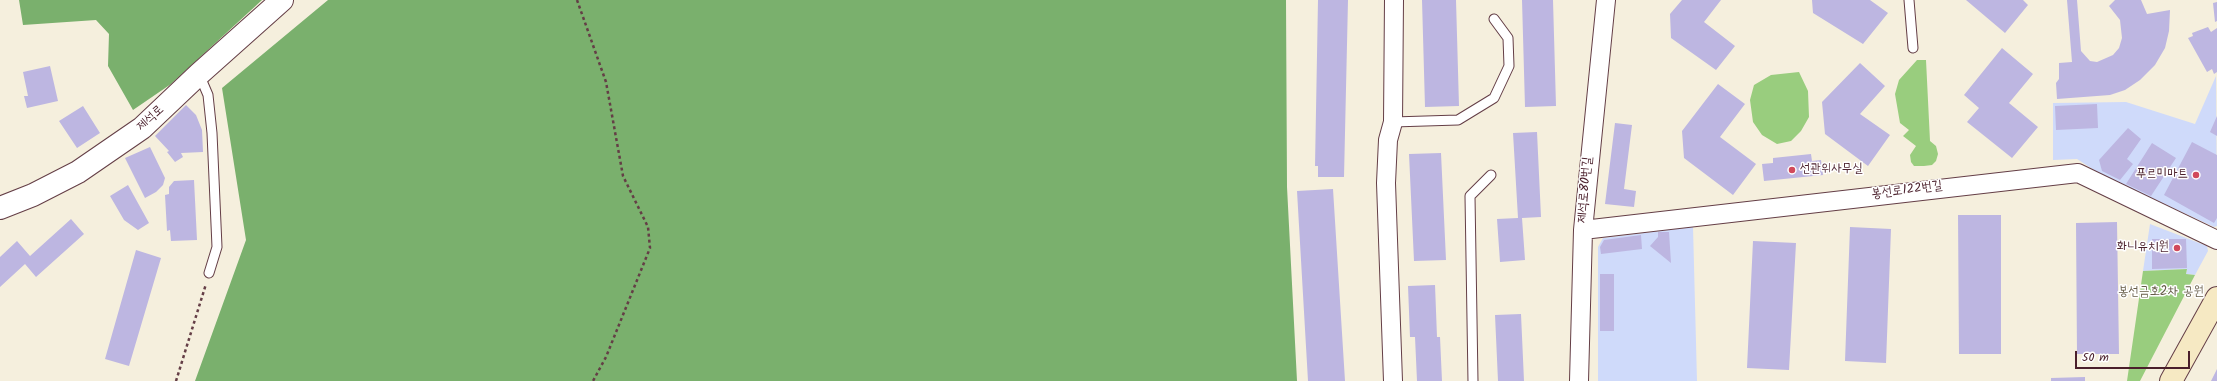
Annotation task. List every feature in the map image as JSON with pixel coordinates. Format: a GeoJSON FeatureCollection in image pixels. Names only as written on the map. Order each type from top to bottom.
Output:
{"type":"FeatureCollection","features":[{"type":"Feature","properties":{"kind":"main road"},"geometry":{"type":"LineString","coordinates":[[2171,381],[2217,298]]}},
{"type":"Feature","properties":{"kind":"street","name":"제석로"},"geometry":{"type":"LineString","coordinates":[[0,208],[33,195],[78,172],[142,128],[199,74],[282,0]]}},
{"type":"Feature","properties":{"kind":"street"},"geometry":{"type":"LineString","coordinates":[[1393,381],[1386,183],[1388,140],[1393,122],[1394,0]]}},
{"type":"Feature","properties":{"kind":"street","name":"제석로80번길"},"geometry":{"type":"LineString","coordinates":[[1579,381],[1583,230],[1606,0]]}},
{"type":"Feature","properties":{"kind":"street","name":"봉선로122번길"},"geometry":{"type":"LineString","coordinates":[[1583,230],[2078,173],[2217,240]]}},
{"type":"Feature","properties":{"kind":"lane"},"geometry":{"type":"LineString","coordinates":[[1909,0],[1913,48]]}},
{"type":"Feature","properties":{"kind":"lane"},"geometry":{"type":"LineString","coordinates":[[1393,122],[1458,120],[1494,98],[1509,66],[1508,38],[1494,18]]}},
{"type":"Feature","properties":{"kind":"lane"},"geometry":{"type":"LineString","coordinates":[[199,74],[208,95],[212,134],[217,247],[209,273]]}},
{"type":"Feature","properties":{"kind":"lane"},"geometry":{"type":"LineString","coordinates":[[1473,381],[1470,196],[1491,175]]}},
{"type":"Feature","properties":{"kind":"path"},"geometry":{"type":"LineString","coordinates":[[577,0],[606,82],[623,176],[648,227],[650,248],[606,357],[593,381]]}},
{"type":"Feature","properties":{"kind":"path"},"geometry":{"type":"LineString","coordinates":[[176,381],[209,273]]}},
{"type":"Feature","properties":{"kind":"shaded area"},"geometry":{"type":"Polygon","coordinates":[[[2216,76],[2217,226],[2214,227],[2100,174],[2077,159],[2053,160],[2053,103],[2126,102],[2195,124],[2216,76]]]}},
{"type":"Feature","properties":{"kind":"shaded area","name":"화니유치원"},"geometry":{"type":"Polygon","coordinates":[[[2150,224],[2207,246],[2208,251],[2195,275],[2186,274],[2187,269],[2143,271],[2150,224]]]}},
{"type":"Feature","properties":{"kind":"shaded area"},"geometry":{"type":"Polygon","coordinates":[[[1693,227],[1697,381],[1598,381],[1598,247],[1603,238],[1693,227]]]}},
{"type":"Feature","properties":{"kind":"green space"},"geometry":{"type":"Polygon","coordinates":[[[19,0],[262,0],[171,84],[133,110],[108,66],[109,34],[96,20],[23,25],[19,0]]]}},
{"type":"Feature","properties":{"kind":"green space"},"geometry":{"type":"Polygon","coordinates":[[[328,0],[1286,0],[1287,187],[1297,381],[195,381],[246,240],[222,88],[328,0]]]}},
{"type":"Feature","properties":{"kind":"green space"},"geometry":{"type":"Polygon","coordinates":[[[1917,60],[1926,60],[1930,141],[1936,146],[1938,154],[1936,161],[1932,165],[1924,166],[1914,166],[1911,162],[1910,155],[1916,146],[1903,136],[1909,130],[1900,123],[1895,94],[1899,80],[1917,60]]]}},
{"type":"Feature","properties":{"kind":"green space"},"geometry":{"type":"Polygon","coordinates":[[[1799,72],[1808,91],[1809,117],[1801,131],[1791,141],[1777,144],[1762,135],[1753,122],[1750,100],[1754,85],[1771,75],[1799,72]]]}},
{"type":"Feature","properties":{"kind":"green space","name":"봉선금호2차 공원"},"geometry":{"type":"Polygon","coordinates":[[[2187,269],[2186,274],[2195,275],[2140,381],[2127,381],[2143,271],[2187,269]]]}},
{"type":"Feature","properties":{"kind":"building"},"geometry":{"type":"Polygon","coordinates":[[[1318,0],[1348,0],[1344,177],[1318,177],[1318,166],[1315,166],[1318,0]]]}},
{"type":"Feature","properties":{"kind":"building"},"geometry":{"type":"Polygon","coordinates":[[[1422,0],[1456,0],[1459,106],[1425,107],[1422,0]]]}},
{"type":"Feature","properties":{"kind":"building"},"geometry":{"type":"Polygon","coordinates":[[[1522,0],[1553,0],[1556,106],[1525,107],[1522,0]]]}},
{"type":"Feature","properties":{"kind":"building"},"geometry":{"type":"Polygon","coordinates":[[[1682,0],[1721,0],[1704,22],[1735,46],[1716,70],[1671,38],[1670,14],[1682,0]]]}},
{"type":"Feature","properties":{"kind":"building"},"geometry":{"type":"Polygon","coordinates":[[[1812,0],[1870,0],[1888,13],[1863,44],[1813,13],[1812,0]]]}},
{"type":"Feature","properties":{"kind":"building"},"geometry":{"type":"Polygon","coordinates":[[[1966,0],[2023,0],[2028,5],[2005,33],[1966,0]]]}},
{"type":"Feature","properties":{"kind":"building"},"geometry":{"type":"Polygon","coordinates":[[[2067,0],[2077,0],[2081,51],[2090,61],[2097,62],[2113,55],[2119,48],[2122,38],[2120,20],[2109,6],[2115,0],[2141,0],[2147,14],[2170,10],[2169,31],[2165,48],[2155,65],[2140,80],[2125,90],[2110,95],[2057,99],[2056,83],[2059,79],[2059,63],[2072,62],[2067,0]]]}},
{"type":"Feature","properties":{"kind":"building"},"geometry":{"type":"Polygon","coordinates":[[[2217,2],[2217,21],[2215,22],[2213,3],[2217,2]]]}},
{"type":"Feature","properties":{"kind":"building"},"geometry":{"type":"Polygon","coordinates":[[[2208,27],[2211,32],[2217,28],[2217,72],[2214,74],[2212,69],[2207,72],[2188,38],[2193,36],[2192,33],[2208,27]]]}},
{"type":"Feature","properties":{"kind":"building"},"geometry":{"type":"Polygon","coordinates":[[[2002,48],[2033,74],[2009,103],[2038,127],[2012,158],[1967,122],[1979,108],[1964,95],[2002,48]]]}},
{"type":"Feature","properties":{"kind":"building"},"geometry":{"type":"Polygon","coordinates":[[[1860,63],[1885,86],[1860,114],[1890,135],[1868,166],[1825,134],[1822,102],[1860,63]]]}},
{"type":"Feature","properties":{"kind":"building"},"geometry":{"type":"Polygon","coordinates":[[[50,66],[58,101],[27,108],[24,96],[28,96],[23,72],[50,66]]]}},
{"type":"Feature","properties":{"kind":"building"},"geometry":{"type":"Polygon","coordinates":[[[1718,84],[1745,104],[1720,137],[1756,164],[1733,195],[1684,158],[1682,131],[1718,84]]]}},
{"type":"Feature","properties":{"kind":"building"},"geometry":{"type":"Polygon","coordinates":[[[2097,104],[2098,128],[2056,130],[2055,106],[2097,104]]]}},
{"type":"Feature","properties":{"kind":"building"},"geometry":{"type":"Polygon","coordinates":[[[186,105],[196,115],[202,130],[203,152],[181,153],[183,157],[175,162],[167,152],[169,151],[155,136],[186,105]]]}},
{"type":"Feature","properties":{"kind":"building"},"geometry":{"type":"Polygon","coordinates":[[[83,106],[100,133],[77,148],[59,121],[83,106]]]}},
{"type":"Feature","properties":{"kind":"building"},"geometry":{"type":"Polygon","coordinates":[[[2217,116],[2217,136],[2210,132],[2217,116]]]}},
{"type":"Feature","properties":{"kind":"building"},"geometry":{"type":"Polygon","coordinates":[[[1615,123],[1632,125],[1624,189],[1636,191],[1634,207],[1605,204],[1615,123]]]}},
{"type":"Feature","properties":{"kind":"building"},"geometry":{"type":"Polygon","coordinates":[[[2128,128],[2141,139],[2127,159],[2133,164],[2120,180],[2102,171],[2099,160],[2128,128]]]}},
{"type":"Feature","properties":{"kind":"building"},"geometry":{"type":"Polygon","coordinates":[[[1537,132],[1541,217],[1522,218],[1525,260],[1500,262],[1497,219],[1518,218],[1513,133],[1537,132]]]}},
{"type":"Feature","properties":{"kind":"building","name":"푸르미마트"},"geometry":{"type":"Polygon","coordinates":[[[2192,142],[2217,155],[2217,218],[2214,223],[2164,195],[2192,142]]]}},
{"type":"Feature","properties":{"kind":"building"},"geometry":{"type":"Polygon","coordinates":[[[2152,143],[2176,158],[2151,196],[2126,184],[2152,143]]]}},
{"type":"Feature","properties":{"kind":"building"},"geometry":{"type":"Polygon","coordinates":[[[150,147],[165,178],[163,185],[156,192],[145,198],[125,158],[150,147]]]}},
{"type":"Feature","properties":{"kind":"building"},"geometry":{"type":"Polygon","coordinates":[[[1441,153],[1446,260],[1414,261],[1409,154],[1441,153]]]}},
{"type":"Feature","properties":{"kind":"building","name":"선관위사무실"},"geometry":{"type":"Polygon","coordinates":[[[1811,154],[1812,161],[1821,160],[1823,175],[1764,181],[1762,164],[1773,163],[1773,158],[1811,154]]]}},
{"type":"Feature","properties":{"kind":"building"},"geometry":{"type":"Polygon","coordinates":[[[194,180],[197,240],[171,241],[170,230],[167,231],[165,195],[169,194],[169,187],[174,181],[194,180]]]}},
{"type":"Feature","properties":{"kind":"building"},"geometry":{"type":"Polygon","coordinates":[[[128,185],[149,223],[138,230],[124,220],[110,196],[128,185]]]}},
{"type":"Feature","properties":{"kind":"building"},"geometry":{"type":"Polygon","coordinates":[[[1333,189],[1345,381],[1308,381],[1297,191],[1333,189]]]}},
{"type":"Feature","properties":{"kind":"building"},"geometry":{"type":"Polygon","coordinates":[[[1958,215],[2001,215],[2001,354],[1959,354],[1958,215]]]}},
{"type":"Feature","properties":{"kind":"building"},"geometry":{"type":"Polygon","coordinates":[[[71,219],[84,234],[36,277],[25,264],[0,287],[0,257],[17,241],[30,256],[71,219]]]}},
{"type":"Feature","properties":{"kind":"building"},"geometry":{"type":"Polygon","coordinates":[[[2117,222],[2119,354],[2077,354],[2076,223],[2117,222]]]}},
{"type":"Feature","properties":{"kind":"building"},"geometry":{"type":"Polygon","coordinates":[[[1850,227],[1891,229],[1886,363],[1845,361],[1850,227]]]}},
{"type":"Feature","properties":{"kind":"building"},"geometry":{"type":"Polygon","coordinates":[[[1658,232],[1669,232],[1671,263],[1650,246],[1658,237],[1658,232]]]}},
{"type":"Feature","properties":{"kind":"building"},"geometry":{"type":"Polygon","coordinates":[[[1641,235],[1642,249],[1601,254],[1600,247],[1604,240],[1641,235]]]}},
{"type":"Feature","properties":{"kind":"building"},"geometry":{"type":"Polygon","coordinates":[[[2152,239],[2186,239],[2187,268],[2152,269],[2152,239]]]}},
{"type":"Feature","properties":{"kind":"building"},"geometry":{"type":"Polygon","coordinates":[[[1753,241],[1796,243],[1789,370],[1747,368],[1753,241]]]}},
{"type":"Feature","properties":{"kind":"building"},"geometry":{"type":"Polygon","coordinates":[[[136,250],[161,258],[129,366],[105,359],[136,250]]]}},
{"type":"Feature","properties":{"kind":"building"},"geometry":{"type":"Polygon","coordinates":[[[1600,274],[1614,274],[1614,331],[1600,331],[1600,274]]]}},
{"type":"Feature","properties":{"kind":"building"},"geometry":{"type":"Polygon","coordinates":[[[1435,285],[1437,337],[1440,337],[1442,381],[1417,381],[1415,337],[1410,337],[1408,286],[1435,285]]]}},
{"type":"Feature","properties":{"kind":"building"},"geometry":{"type":"Polygon","coordinates":[[[1521,314],[1524,381],[1498,381],[1495,315],[1521,314]]]}},
{"type":"Feature","properties":{"kind":"building"},"geometry":{"type":"Polygon","coordinates":[[[2217,369],[2217,381],[2211,381],[2217,369]]]}},
{"type":"Feature","properties":{"kind":"building"},"geometry":{"type":"Polygon","coordinates":[[[2085,377],[2085,381],[2051,381],[2051,378],[2085,377]]]}},
{"type":"Feature","properties":{"kind":"place","name":"선관위사무실"},"geometry":{"type":"Point","coordinates":[1792,170]}},
{"type":"Feature","properties":{"kind":"place","name":"푸르미마트"},"geometry":{"type":"Point","coordinates":[2196,175]}},
{"type":"Feature","properties":{"kind":"place","name":"화니유치원"},"geometry":{"type":"Point","coordinates":[2177,248]}}]}
